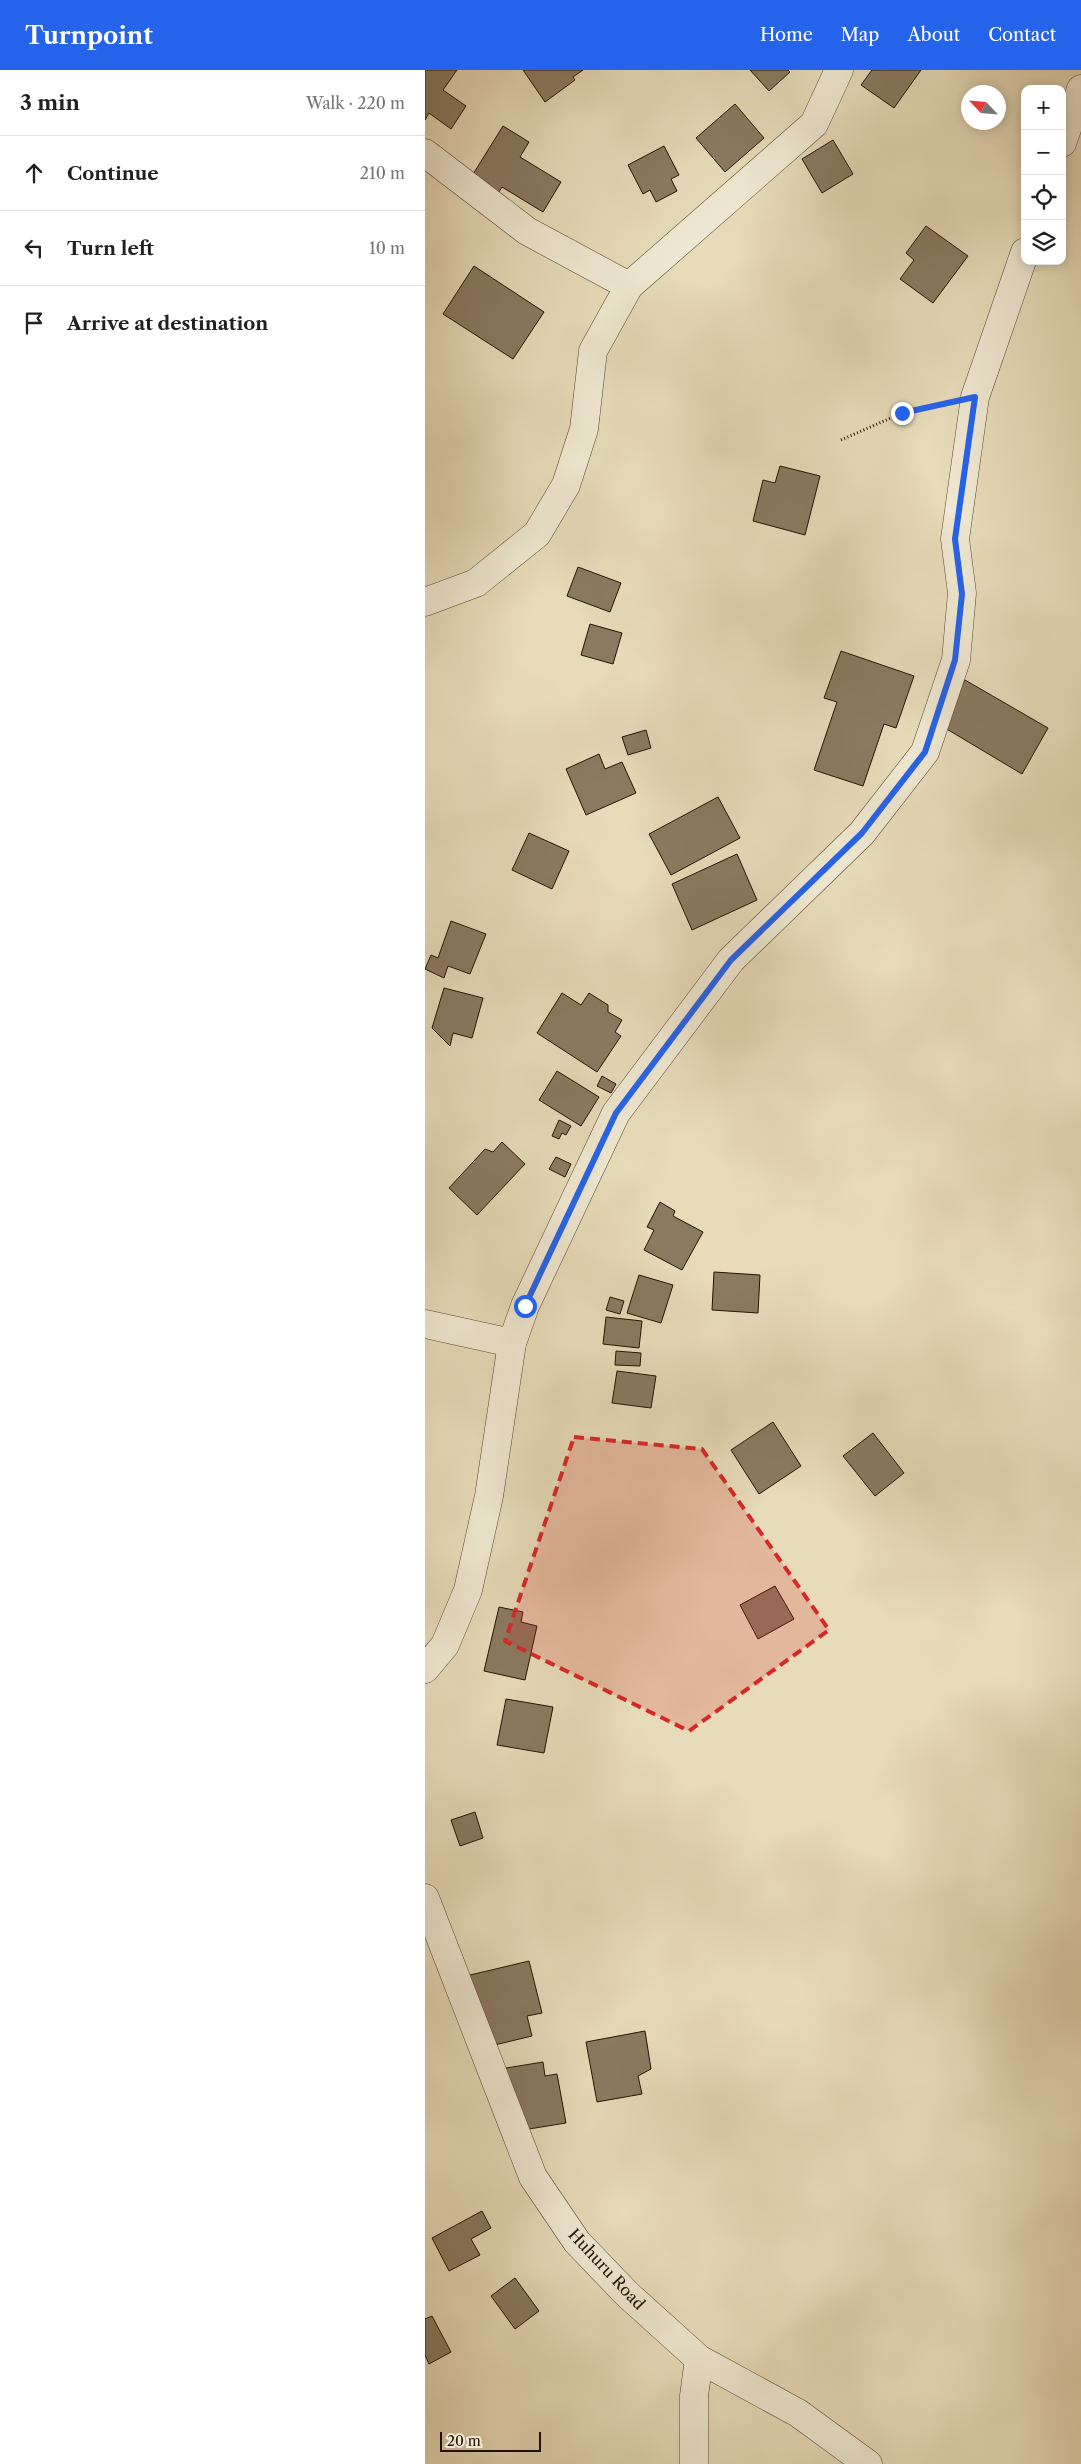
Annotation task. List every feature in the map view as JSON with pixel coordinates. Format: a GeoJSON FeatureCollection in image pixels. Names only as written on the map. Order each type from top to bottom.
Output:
{"type":"FeatureCollection","features":[{"type":"Feature","properties":{"kind":"street"},"geometry":{"type":"LineString","coordinates":[[425,602],[476,583],[537,534],[567,485],[583,429],[593,351],[629,286],[814,124],[839,70]]}},
{"type":"Feature","properties":{"kind":"street"},"geometry":{"type":"LineString","coordinates":[[1066,132],[1081,89]]}},
{"type":"Feature","properties":{"kind":"street"},"geometry":{"type":"LineString","coordinates":[[425,153],[527,232],[629,286]]}},
{"type":"Feature","properties":{"kind":"street"},"geometry":{"type":"LineString","coordinates":[[425,1669],[445,1645],[468,1590],[489,1496],[511,1343],[525,1306],[616,1113],[731,960],[862,833],[925,752],[955,660],[962,594],[955,539],[975,397],[1021,264]]}},
{"type":"Feature","properties":{"kind":"street"},"geometry":{"type":"LineString","coordinates":[[425,1324],[511,1343]]}},
{"type":"Feature","properties":{"kind":"street","name":"Huhuru Road"},"geometry":{"type":"LineString","coordinates":[[425,1898],[533,2177],[577,2242],[627,2294],[699,2359],[798,2413],[868,2464]]}},
{"type":"Feature","properties":{"kind":"street"},"geometry":{"type":"LineString","coordinates":[[694,2464],[694,2396],[699,2359]]}},
{"type":"Feature","properties":{"kind":"path"},"geometry":{"type":"LineString","coordinates":[[841,440],[902,413],[975,397]]}},
{"type":"Feature","properties":{"kind":"highlighted area"},"geometry":{"type":"Polygon","coordinates":[[[574,1437],[702,1449],[829,1630],[689,1731],[505,1641],[574,1437]]]}},
{"type":"Feature","properties":{"kind":"building"},"geometry":{"type":"Polygon","coordinates":[[[425,70],[457,70],[443,90],[466,106],[451,129],[429,113],[425,120],[425,70]]]}},
{"type":"Feature","properties":{"kind":"building"},"geometry":{"type":"Polygon","coordinates":[[[523,70],[583,70],[573,77],[575,80],[545,102],[523,70]]]}},
{"type":"Feature","properties":{"kind":"building"},"geometry":{"type":"Polygon","coordinates":[[[750,70],[788,70],[790,72],[769,91],[750,70]]]}},
{"type":"Feature","properties":{"kind":"building"},"geometry":{"type":"Polygon","coordinates":[[[872,70],[921,70],[894,108],[861,85],[872,70]]]}},
{"type":"Feature","properties":{"kind":"building"},"geometry":{"type":"Polygon","coordinates":[[[735,104],[764,138],[725,172],[696,138],[735,104]]]}},
{"type":"Feature","properties":{"kind":"building"},"geometry":{"type":"Polygon","coordinates":[[[503,126],[529,142],[520,157],[561,182],[543,212],[502,187],[497,195],[470,179],[503,126]]]}},
{"type":"Feature","properties":{"kind":"building"},"geometry":{"type":"Polygon","coordinates":[[[833,140],[853,174],[822,193],[802,159],[833,140]]]}},
{"type":"Feature","properties":{"kind":"building"},"geometry":{"type":"Polygon","coordinates":[[[664,146],[679,175],[671,179],[677,191],[656,202],[650,190],[643,194],[628,165],[664,146]]]}},
{"type":"Feature","properties":{"kind":"building"},"geometry":{"type":"Polygon","coordinates":[[[926,226],[968,256],[933,303],[900,279],[914,260],[906,253],[926,226]]]}},
{"type":"Feature","properties":{"kind":"building"},"geometry":{"type":"Polygon","coordinates":[[[474,266],[544,312],[513,359],[443,314],[474,266]]]}},
{"type":"Feature","properties":{"kind":"building"},"geometry":{"type":"Polygon","coordinates":[[[780,466],[820,476],[805,535],[753,521],[763,480],[775,483],[780,466]]]}},
{"type":"Feature","properties":{"kind":"building"},"geometry":{"type":"Polygon","coordinates":[[[578,567],[621,583],[610,612],[567,596],[578,567]]]}},
{"type":"Feature","properties":{"kind":"building"},"geometry":{"type":"Polygon","coordinates":[[[590,624],[622,633],[613,664],[581,655],[590,624]]]}},
{"type":"Feature","properties":{"kind":"building"},"geometry":{"type":"Polygon","coordinates":[[[841,651],[914,676],[896,728],[884,724],[863,786],[814,770],[837,702],[824,698],[841,651]]]}},
{"type":"Feature","properties":{"kind":"building"},"geometry":{"type":"Polygon","coordinates":[[[965,680],[1048,728],[1022,774],[940,725],[965,680]]]}},
{"type":"Feature","properties":{"kind":"building"},"geometry":{"type":"Polygon","coordinates":[[[646,730],[651,748],[628,755],[622,737],[646,730]]]}},
{"type":"Feature","properties":{"kind":"building"},"geometry":{"type":"Polygon","coordinates":[[[599,754],[605,769],[622,762],[636,793],[586,815],[566,769],[599,754]]]}},
{"type":"Feature","properties":{"kind":"building"},"geometry":{"type":"Polygon","coordinates":[[[718,797],[740,838],[671,875],[649,834],[718,797]]]}},
{"type":"Feature","properties":{"kind":"building"},"geometry":{"type":"Polygon","coordinates":[[[529,833],[569,851],[552,889],[512,870],[529,833]]]}},
{"type":"Feature","properties":{"kind":"building"},"geometry":{"type":"Polygon","coordinates":[[[737,854],[757,900],[692,930],[672,884],[737,854]]]}},
{"type":"Feature","properties":{"kind":"building"},"geometry":{"type":"Polygon","coordinates":[[[451,921],[486,934],[470,974],[448,966],[444,978],[425,969],[431,955],[438,958],[451,921]]]}},
{"type":"Feature","properties":{"kind":"building"},"geometry":{"type":"Polygon","coordinates":[[[444,988],[483,998],[472,1038],[453,1033],[450,1046],[432,1028],[444,988]]]}},
{"type":"Feature","properties":{"kind":"building"},"geometry":{"type":"Polygon","coordinates":[[[562,993],[581,1005],[589,993],[608,1005],[608,1012],[622,1020],[615,1032],[621,1036],[597,1072],[537,1033],[562,993]]]}},
{"type":"Feature","properties":{"kind":"building"},"geometry":{"type":"Polygon","coordinates":[[[557,1071],[599,1097],[581,1126],[539,1100],[557,1071]]]}},
{"type":"Feature","properties":{"kind":"building"},"geometry":{"type":"Polygon","coordinates":[[[602,1076],[616,1084],[611,1093],[597,1086],[602,1076]]]}},
{"type":"Feature","properties":{"kind":"building"},"geometry":{"type":"Polygon","coordinates":[[[559,1120],[571,1126],[566,1135],[562,1133],[559,1139],[552,1136],[559,1120]]]}},
{"type":"Feature","properties":{"kind":"building"},"geometry":{"type":"Polygon","coordinates":[[[502,1142],[525,1164],[477,1215],[449,1188],[485,1149],[493,1152],[502,1142]]]}},
{"type":"Feature","properties":{"kind":"building"},"geometry":{"type":"Polygon","coordinates":[[[556,1157],[571,1164],[565,1177],[549,1169],[556,1157]]]}},
{"type":"Feature","properties":{"kind":"building"},"geometry":{"type":"Polygon","coordinates":[[[660,1202],[675,1211],[673,1216],[703,1232],[682,1270],[644,1250],[654,1230],[647,1227],[660,1202]]]}},
{"type":"Feature","properties":{"kind":"building"},"geometry":{"type":"Polygon","coordinates":[[[714,1272],[760,1275],[758,1313],[712,1310],[714,1272]]]}},
{"type":"Feature","properties":{"kind":"building"},"geometry":{"type":"Polygon","coordinates":[[[639,1275],[673,1285],[661,1323],[627,1313],[639,1275]]]}},
{"type":"Feature","properties":{"kind":"building"},"geometry":{"type":"Polygon","coordinates":[[[610,1297],[624,1301],[620,1314],[606,1310],[610,1297]]]}},
{"type":"Feature","properties":{"kind":"building"},"geometry":{"type":"Polygon","coordinates":[[[606,1317],[642,1321],[639,1348],[603,1344],[606,1317]]]}},
{"type":"Feature","properties":{"kind":"building"},"geometry":{"type":"Polygon","coordinates":[[[616,1351],[641,1353],[640,1366],[615,1365],[616,1351]]]}},
{"type":"Feature","properties":{"kind":"building"},"geometry":{"type":"Polygon","coordinates":[[[617,1371],[656,1376],[651,1408],[612,1403],[617,1371]]]}},
{"type":"Feature","properties":{"kind":"building"},"geometry":{"type":"Polygon","coordinates":[[[773,1422],[801,1466],[759,1494],[731,1450],[773,1422]]]}},
{"type":"Feature","properties":{"kind":"building"},"geometry":{"type":"Polygon","coordinates":[[[873,1433],[904,1473],[875,1496],[843,1456],[873,1433]]]}},
{"type":"Feature","properties":{"kind":"building"},"geometry":{"type":"Polygon","coordinates":[[[775,1586],[794,1619],[758,1639],[740,1605],[775,1586]]]}},
{"type":"Feature","properties":{"kind":"building"},"geometry":{"type":"Polygon","coordinates":[[[499,1607],[523,1612],[521,1622],[537,1626],[525,1680],[484,1671],[499,1607]]]}},
{"type":"Feature","properties":{"kind":"building"},"geometry":{"type":"Polygon","coordinates":[[[506,1699],[553,1707],[544,1753],[497,1745],[506,1699]]]}},
{"type":"Feature","properties":{"kind":"building"},"geometry":{"type":"Polygon","coordinates":[[[475,1812],[483,1838],[460,1846],[451,1820],[475,1812]]]}},
{"type":"Feature","properties":{"kind":"building"},"geometry":{"type":"Polygon","coordinates":[[[529,1961],[542,2013],[527,2016],[532,2036],[482,2048],[466,1976],[529,1961]]]}},
{"type":"Feature","properties":{"kind":"building"},"geometry":{"type":"Polygon","coordinates":[[[645,2031],[651,2069],[638,2076],[642,2094],[597,2102],[586,2042],[645,2031]]]}},
{"type":"Feature","properties":{"kind":"building"},"geometry":{"type":"Polygon","coordinates":[[[543,2062],[545,2076],[557,2074],[566,2123],[504,2133],[494,2070],[543,2062]]]}},
{"type":"Feature","properties":{"kind":"building"},"geometry":{"type":"Polygon","coordinates":[[[482,2211],[491,2228],[471,2239],[480,2255],[449,2271],[432,2238],[482,2211]]]}},
{"type":"Feature","properties":{"kind":"building"},"geometry":{"type":"Polygon","coordinates":[[[515,2278],[539,2311],[515,2329],[491,2296],[515,2278]]]}},
{"type":"Feature","properties":{"kind":"building"},"geometry":{"type":"Polygon","coordinates":[[[432,2316],[451,2352],[429,2364],[425,2355],[425,2319],[432,2316]]]}},
{"type":"Feature","properties":{"kind":"route"},"geometry":{"type":"LineString","coordinates":[[525,1306],[616,1113],[731,960],[862,833],[925,752],[955,660],[962,594],[955,539],[975,397],[902,413]]}}]}
